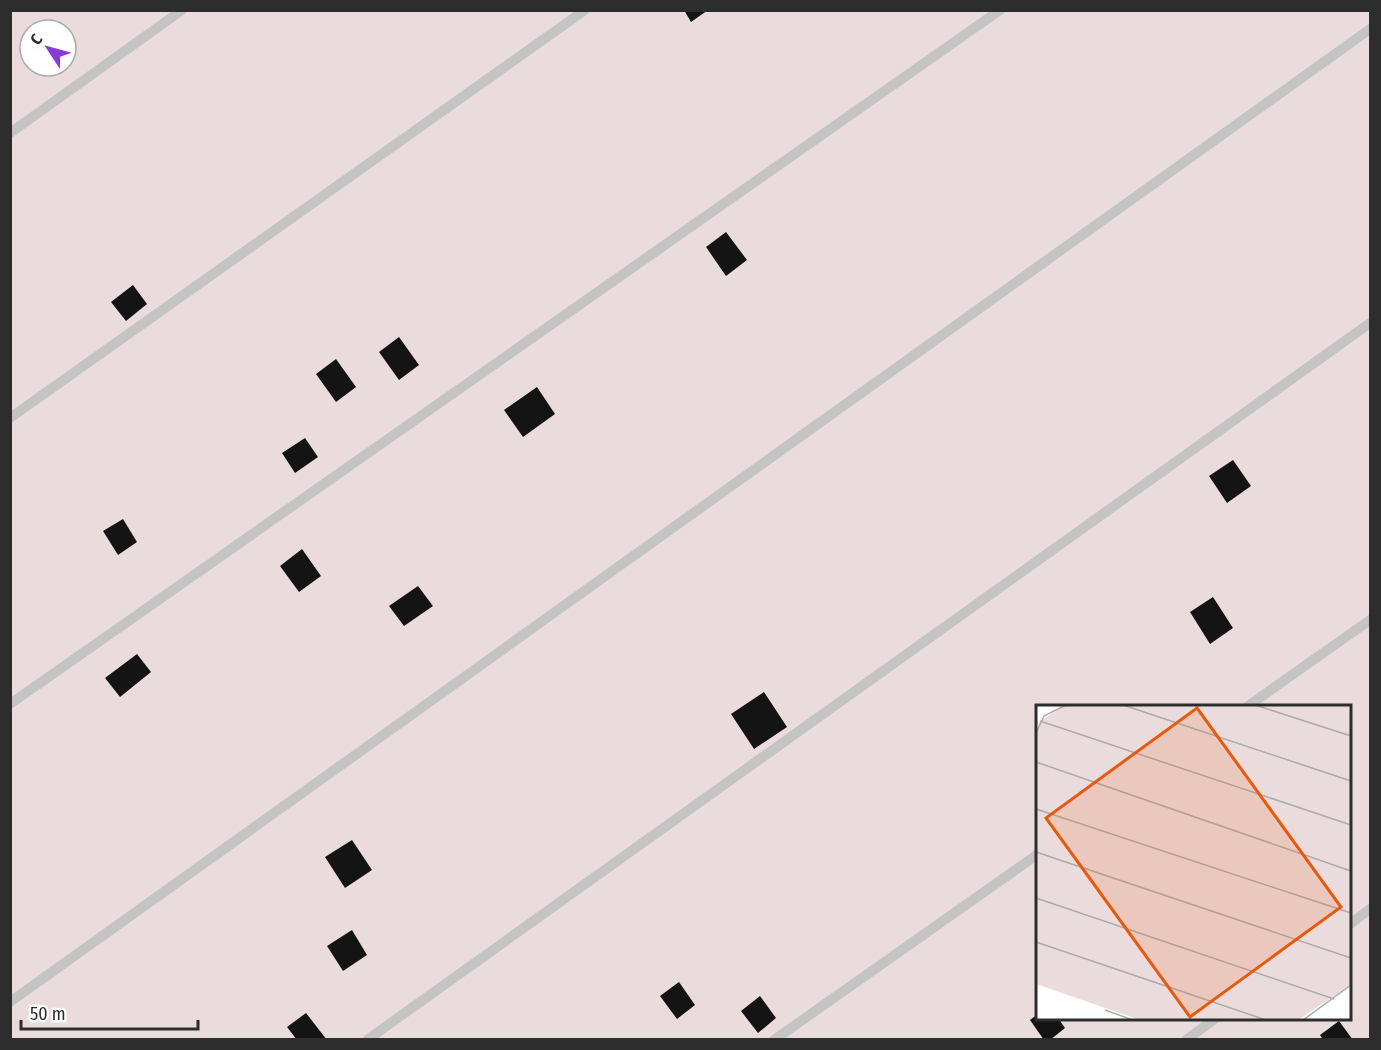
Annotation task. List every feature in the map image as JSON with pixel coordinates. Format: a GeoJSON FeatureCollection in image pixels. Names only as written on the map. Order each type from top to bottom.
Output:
{"type":"FeatureCollection","features":[{"type":"Feature","properties":{"kind":"lane"},"geometry":{"type":"LineString","coordinates":[[10,133],[182,10]]}},
{"type":"Feature","properties":{"kind":"lane"},"geometry":{"type":"LineString","coordinates":[[10,418],[585,10]]}},
{"type":"Feature","properties":{"kind":"lane"},"geometry":{"type":"LineString","coordinates":[[10,704],[1000,10]]}},
{"type":"Feature","properties":{"kind":"lane"},"geometry":{"type":"LineString","coordinates":[[10,1002],[1371,29]]}},
{"type":"Feature","properties":{"kind":"lane"},"geometry":{"type":"LineString","coordinates":[[367,1040],[1371,323]]}},
{"type":"Feature","properties":{"kind":"lane"},"geometry":{"type":"LineString","coordinates":[[1249,705],[1371,620]]}},
{"type":"Feature","properties":{"kind":"lane"},"geometry":{"type":"LineString","coordinates":[[774,1040],[1036,855]]}},
{"type":"Feature","properties":{"kind":"lane"},"geometry":{"type":"LineString","coordinates":[[1351,923],[1371,909]]}},
{"type":"Feature","properties":{"kind":"lane"},"geometry":{"type":"LineString","coordinates":[[1186,1040],[1213,1020]]}},
{"type":"Feature","properties":{"kind":"shaded area"},"geometry":{"type":"Polygon","coordinates":[[[10,11],[1370,11],[1370,1039],[11,1039],[10,11]]]}},
{"type":"Feature","properties":{"kind":"building"},"geometry":{"type":"Polygon","coordinates":[[[684,10],[708,10],[691,22],[684,10]]]}},
{"type":"Feature","properties":{"kind":"building"},"geometry":{"type":"Polygon","coordinates":[[[726,232],[747,260],[726,276],[706,247],[726,232]]]}},
{"type":"Feature","properties":{"kind":"building"},"geometry":{"type":"Polygon","coordinates":[[[133,285],[147,304],[126,321],[111,302],[133,285]]]}},
{"type":"Feature","properties":{"kind":"building"},"geometry":{"type":"Polygon","coordinates":[[[399,337],[419,365],[399,380],[379,352],[399,337]]]}},
{"type":"Feature","properties":{"kind":"building"},"geometry":{"type":"Polygon","coordinates":[[[336,359],[356,387],[336,402],[316,374],[336,359]]]}},
{"type":"Feature","properties":{"kind":"building"},"geometry":{"type":"Polygon","coordinates":[[[537,387],[555,414],[523,437],[504,410],[537,387]]]}},
{"type":"Feature","properties":{"kind":"building"},"geometry":{"type":"Polygon","coordinates":[[[305,438],[318,457],[295,473],[282,453],[305,438]]]}},
{"type":"Feature","properties":{"kind":"building"},"geometry":{"type":"Polygon","coordinates":[[[1233,460],[1251,486],[1227,503],[1209,476],[1233,460]]]}},
{"type":"Feature","properties":{"kind":"building"},"geometry":{"type":"Polygon","coordinates":[[[123,519],[137,542],[118,555],[103,531],[123,519]]]}},
{"type":"Feature","properties":{"kind":"building"},"geometry":{"type":"Polygon","coordinates":[[[302,549],[321,576],[299,592],[280,566],[302,549]]]}},
{"type":"Feature","properties":{"kind":"building"},"geometry":{"type":"Polygon","coordinates":[[[418,586],[433,606],[404,626],[389,606],[418,586]]]}},
{"type":"Feature","properties":{"kind":"building"},"geometry":{"type":"Polygon","coordinates":[[[1213,597],[1233,628],[1210,644],[1190,612],[1213,597]]]}},
{"type":"Feature","properties":{"kind":"building"},"geometry":{"type":"Polygon","coordinates":[[[137,654],[151,672],[120,697],[105,678],[137,654]]]}},
{"type":"Feature","properties":{"kind":"building"},"geometry":{"type":"Polygon","coordinates":[[[764,692],[787,727],[754,749],[731,714],[764,692]]]}},
{"type":"Feature","properties":{"kind":"building"},"geometry":{"type":"Polygon","coordinates":[[[352,840],[372,870],[345,888],[325,857],[352,840]]]}},
{"type":"Feature","properties":{"kind":"building"},"geometry":{"type":"Polygon","coordinates":[[[352,930],[367,955],[343,971],[327,946],[352,930]]]}},
{"type":"Feature","properties":{"kind":"building"},"geometry":{"type":"Polygon","coordinates":[[[679,982],[695,1005],[677,1019],[660,996],[679,982]]]}},
{"type":"Feature","properties":{"kind":"building"},"geometry":{"type":"Polygon","coordinates":[[[760,996],[776,1018],[758,1033],[741,1011],[760,996]]]}},
{"type":"Feature","properties":{"kind":"building"},"geometry":{"type":"Polygon","coordinates":[[[306,1013],[327,1040],[297,1040],[287,1027],[306,1013]]]}},
{"type":"Feature","properties":{"kind":"building"},"geometry":{"type":"Polygon","coordinates":[[[1036,1016],[1036,1020],[1059,1020],[1065,1028],[1050,1040],[1044,1040],[1030,1020],[1036,1016]]]}},
{"type":"Feature","properties":{"kind":"building"},"geometry":{"type":"Polygon","coordinates":[[[1339,1021],[1353,1040],[1323,1040],[1320,1035],[1339,1021]]]}}]}
